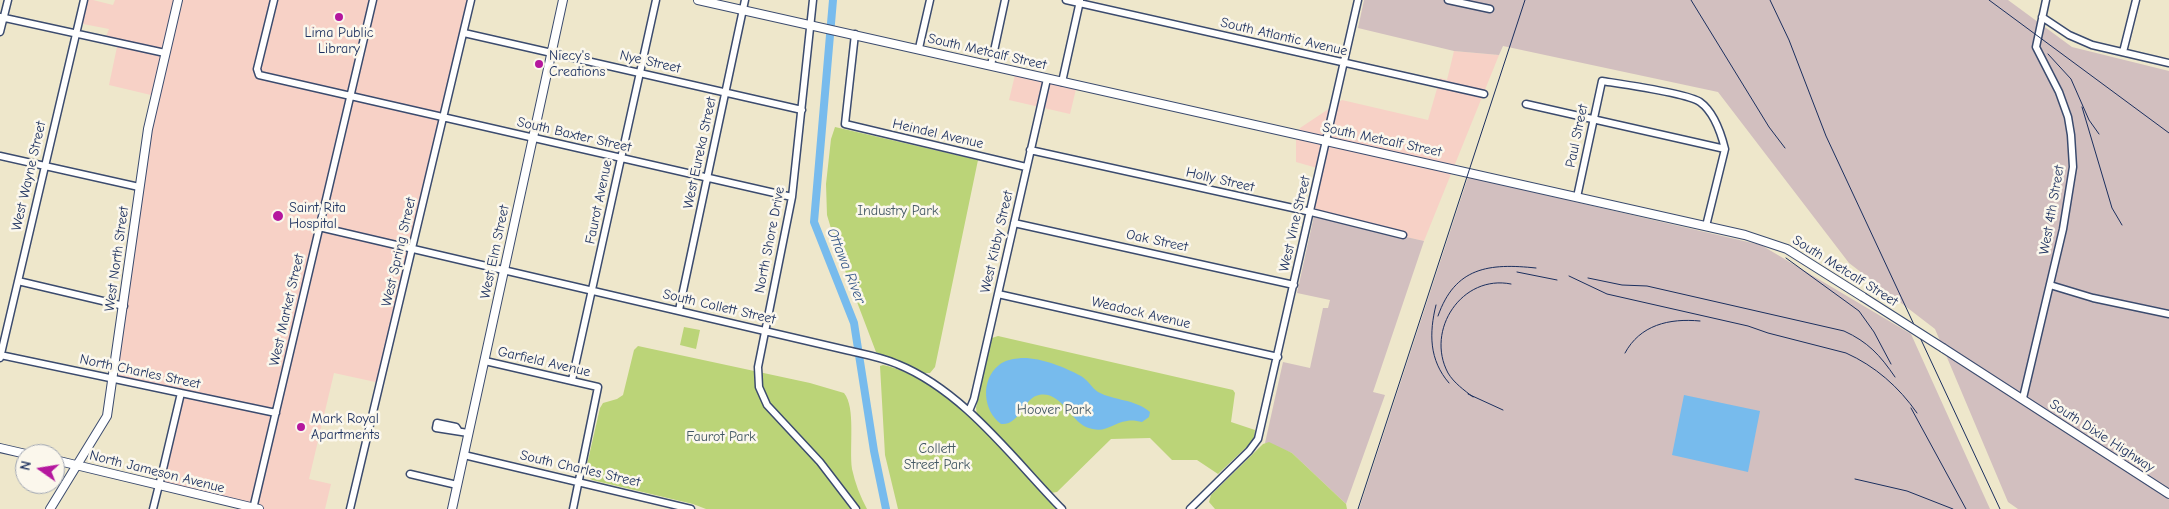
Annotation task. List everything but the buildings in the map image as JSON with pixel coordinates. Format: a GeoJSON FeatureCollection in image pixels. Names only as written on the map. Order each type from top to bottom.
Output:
{"type":"FeatureCollection","features":[{"type":"Feature","properties":{"kind":"main road","name":"West North Street"},"geometry":{"type":"LineString","coordinates":[[50,509],[107,416],[114,379],[148,129],[178,0]]}},
{"type":"Feature","properties":{"kind":"main road","name":"West Elm Street"},"geometry":{"type":"LineString","coordinates":[[452,509],[563,0]]}},
{"type":"Feature","properties":{"kind":"main road","name":"South Metcalf Street"},"geometry":{"type":"LineString","coordinates":[[698,0],[919,48],[1047,79],[1706,226],[1774,243],[1794,253],[2023,398]]}},
{"type":"Feature","properties":{"kind":"main road","name":"South Dixie Highway"},"geometry":{"type":"LineString","coordinates":[[2023,398],[2169,494]]}},
{"type":"Feature","properties":{"kind":"main road"},"geometry":{"type":"LineString","coordinates":[[0,448],[15,451]]}},
{"type":"Feature","properties":{"kind":"main road","name":"North Jameson Avenue"},"geometry":{"type":"LineString","coordinates":[[65,462],[255,509]]}},
{"type":"Feature","properties":{"kind":"street"},"geometry":{"type":"LineString","coordinates":[[0,32],[2,17],[8,0]]}},
{"type":"Feature","properties":{"kind":"street","name":"West Wayne Street"},"geometry":{"type":"LineString","coordinates":[[0,356],[84,0]]}},
{"type":"Feature","properties":{"kind":"street","name":"South Baxter Street"},"geometry":{"type":"LineString","coordinates":[[274,0],[257,69],[259,76],[792,197]]}},
{"type":"Feature","properties":{"kind":"street","name":"West Market Street"},"geometry":{"type":"LineString","coordinates":[[255,509],[373,0]]}},
{"type":"Feature","properties":{"kind":"street","name":"West Spring Street"},"geometry":{"type":"LineString","coordinates":[[350,509],[471,0]]}},
{"type":"Feature","properties":{"kind":"street","name":"Faurot Avenue"},"geometry":{"type":"LineString","coordinates":[[572,380],[656,0]]}},
{"type":"Feature","properties":{"kind":"street","name":"West Eureka Street"},"geometry":{"type":"LineString","coordinates":[[679,310],[746,0]]}},
{"type":"Feature","properties":{"kind":"street","name":"North Shore Drive"},"geometry":{"type":"LineString","coordinates":[[813,0],[792,197],[758,367],[758,379],[761,396],[778,418],[820,462],[856,509]]}},
{"type":"Feature","properties":{"kind":"street"},"geometry":{"type":"LineString","coordinates":[[919,48],[930,0]]}},
{"type":"Feature","properties":{"kind":"street"},"geometry":{"type":"LineString","coordinates":[[991,65],[1005,0]]}},
{"type":"Feature","properties":{"kind":"street","name":"South Atlantic Avenue"},"geometry":{"type":"LineString","coordinates":[[1066,0],[1484,94]]}},
{"type":"Feature","properties":{"kind":"street","name":"West Vine Street"},"geometry":{"type":"LineString","coordinates":[[1190,509],[1249,451],[1258,439],[1358,0]]}},
{"type":"Feature","properties":{"kind":"street"},"geometry":{"type":"LineString","coordinates":[[1448,0],[1490,9]]}},
{"type":"Feature","properties":{"kind":"street","name":"West 4th Street"},"geometry":{"type":"LineString","coordinates":[[2023,398],[2070,196],[2073,158],[2071,135],[2064,107],[2059,92],[2038,52],[2037,41],[2046,0]]}},
{"type":"Feature","properties":{"kind":"street"},"geometry":{"type":"LineString","coordinates":[[2123,52],[2136,0]]}},
{"type":"Feature","properties":{"kind":"street"},"geometry":{"type":"LineString","coordinates":[[1062,82],[1080,2]]}},
{"type":"Feature","properties":{"kind":"street"},"geometry":{"type":"LineString","coordinates":[[2,17],[165,53]]}},
{"type":"Feature","properties":{"kind":"street"},"geometry":{"type":"LineString","coordinates":[[2042,17],[2075,38],[2092,45],[2169,63]]}},
{"type":"Feature","properties":{"kind":"street","name":"Nye Street"},"geometry":{"type":"LineString","coordinates":[[464,33],[802,110]]}},
{"type":"Feature","properties":{"kind":"street","name":"Heindel Avenue"},"geometry":{"type":"LineString","coordinates":[[855,34],[845,124],[1026,167]]}},
{"type":"Feature","properties":{"kind":"street","name":"West Kibby Street"},"geometry":{"type":"LineString","coordinates":[[969,411],[1047,79]]}},
{"type":"Feature","properties":{"kind":"street","name":"Paul Street"},"geometry":{"type":"LineString","coordinates":[[1577,197],[1602,81],[1698,101],[1712,116],[1725,149]]}},
{"type":"Feature","properties":{"kind":"street"},"geometry":{"type":"LineString","coordinates":[[1526,104],[1725,149],[1706,226]]}},
{"type":"Feature","properties":{"kind":"street","name":"Holly Street"},"geometry":{"type":"LineString","coordinates":[[1030,150],[1310,212],[1403,235]]}},
{"type":"Feature","properties":{"kind":"street"},"geometry":{"type":"LineString","coordinates":[[0,156],[139,187]]}},
{"type":"Feature","properties":{"kind":"street","name":"Oak Street"},"geometry":{"type":"LineString","coordinates":[[1014,223],[1294,285]]}},
{"type":"Feature","properties":{"kind":"street","name":"South Collett Street"},"geometry":{"type":"LineString","coordinates":[[319,227],[679,310],[846,350],[903,366],[925,379],[969,411],[1062,509]]}},
{"type":"Feature","properties":{"kind":"street"},"geometry":{"type":"LineString","coordinates":[[18,281],[124,306]]}},
{"type":"Feature","properties":{"kind":"street"},"geometry":{"type":"LineString","coordinates":[[2050,284],[2093,298],[2169,314]]}},
{"type":"Feature","properties":{"kind":"street","name":"Weadock Avenue"},"geometry":{"type":"LineString","coordinates":[[998,294],[1278,357]]}},
{"type":"Feature","properties":{"kind":"street","name":"North Charles Street"},"geometry":{"type":"LineString","coordinates":[[0,356],[276,412]]}},
{"type":"Feature","properties":{"kind":"street","name":"Garfield Avenue"},"geometry":{"type":"LineString","coordinates":[[485,362],[572,380],[598,388],[580,481]]}},
{"type":"Feature","properties":{"kind":"street"},"geometry":{"type":"LineString","coordinates":[[153,509],[181,393]]}},
{"type":"Feature","properties":{"kind":"street"},"geometry":{"type":"LineString","coordinates":[[458,430],[468,433]]}},
{"type":"Feature","properties":{"kind":"street","name":"South Charles Street"},"geometry":{"type":"LineString","coordinates":[[464,455],[580,481],[691,509]]}},
{"type":"Feature","properties":{"kind":"street"},"geometry":{"type":"LineString","coordinates":[[410,474],[457,485]]}},
{"type":"Feature","properties":{"kind":"street"},"geometry":{"type":"LineString","coordinates":[[573,509],[580,481]]}},
{"type":"Feature","properties":{"kind":"shaded area","name":"Saint Rita Hospital"},"geometry":{"type":"Polygon","coordinates":[[[84,0],[93,0],[113,5],[115,0],[471,0],[380,383],[334,373],[309,479],[331,484],[325,509],[259,509],[159,486],[181,393],[114,379],[155,96],[109,85],[118,42],[105,39],[109,29],[78,23],[84,0]]]}},
{"type":"Feature","properties":{"kind":"shaded area"},"geometry":{"type":"Polygon","coordinates":[[[1364,0],[2008,0],[2072,47],[2169,71],[2169,509],[2018,509],[2008,502],[1935,329],[1849,263],[1718,92],[1503,46],[1499,55],[1454,51],[1358,28],[1364,0]]]}},
{"type":"Feature","properties":{"kind":"shaded area"},"geometry":{"type":"Polygon","coordinates":[[[1454,51],[1499,55],[1424,241],[1306,215],[1317,168],[1296,162],[1296,138],[1300,128],[1342,100],[1428,120],[1440,78],[1447,80],[1454,51]]]}},
{"type":"Feature","properties":{"kind":"shaded area"},"geometry":{"type":"Polygon","coordinates":[[[1015,75],[1076,89],[1070,114],[1009,100],[1015,75]]]}},
{"type":"Feature","properties":{"kind":"shaded area"},"geometry":{"type":"Polygon","coordinates":[[[1468,177],[1761,245],[1911,334],[1990,509],[1359,509],[1468,177]]]}},
{"type":"Feature","properties":{"kind":"shaded area"},"geometry":{"type":"Polygon","coordinates":[[[1314,216],[1424,241],[1373,392],[1385,395],[1346,504],[1292,453],[1265,443],[1283,362],[1310,368],[1323,308],[1328,308],[1330,300],[1297,293],[1314,216]]]}},
{"type":"Feature","properties":{"kind":"green space","name":"Industry Park"},"geometry":{"type":"Polygon","coordinates":[[[835,127],[978,160],[935,367],[930,373],[921,373],[876,352],[838,252],[827,215],[826,184],[831,139],[835,127]]]}},
{"type":"Feature","properties":{"kind":"green space"},"geometry":{"type":"Polygon","coordinates":[[[684,327],[700,330],[696,349],[680,345],[684,327]]]}},
{"type":"Feature","properties":{"kind":"green space","name":"Hoover Park"},"geometry":{"type":"Polygon","coordinates":[[[998,336],[1233,390],[1235,393],[1231,422],[1255,430],[1254,440],[1218,474],[1197,460],[1172,460],[1150,438],[1111,439],[1057,492],[1051,493],[977,415],[976,408],[990,345],[992,338],[998,336]]]}},
{"type":"Feature","properties":{"kind":"green space","name":"Faurot Park"},"geometry":{"type":"Polygon","coordinates":[[[638,346],[810,383],[844,393],[850,408],[852,469],[867,509],[706,509],[693,504],[592,480],[587,475],[586,469],[600,408],[603,403],[623,395],[634,350],[638,346]]]}},
{"type":"Feature","properties":{"kind":"green space","name":"Collett Street Park"},"geometry":{"type":"Polygon","coordinates":[[[883,365],[908,373],[932,387],[955,404],[978,424],[1057,509],[898,509],[885,455],[880,366],[883,365]]]}},
{"type":"Feature","properties":{"kind":"green space"},"geometry":{"type":"Polygon","coordinates":[[[1269,442],[1292,453],[1346,504],[1347,509],[1215,509],[1209,502],[1211,495],[1263,444],[1269,442]]]}},
{"type":"Feature","properties":{"kind":"water"},"geometry":{"type":"Polygon","coordinates":[[[1021,358],[1044,361],[1067,369],[1083,378],[1098,392],[1144,408],[1150,412],[1149,417],[1142,422],[1121,422],[1104,429],[1093,429],[1080,423],[1053,397],[1039,395],[1029,401],[1013,421],[1001,424],[990,411],[987,404],[986,395],[989,379],[993,371],[1001,363],[1021,358]]]}},
{"type":"Feature","properties":{"kind":"water"},"geometry":{"type":"Polygon","coordinates":[[[1684,395],[1760,411],[1748,472],[1672,455],[1684,395]]]}},
{"type":"Feature","properties":{"kind":"waterway","name":"Ottawa River"},"geometry":{"type":"LineString","coordinates":[[833,0],[814,222],[854,323],[874,451],[886,509]]}},
{"type":"Feature","properties":{"kind":"railway"},"geometry":{"type":"LineString","coordinates":[[1358,509],[1525,0]]}},
{"type":"Feature","properties":{"kind":"railway"},"geometry":{"type":"LineString","coordinates":[[1691,0],[1769,127],[1785,148]]}},
{"type":"Feature","properties":{"kind":"railway"},"geometry":{"type":"LineString","coordinates":[[1770,0],[1789,40],[1826,136],[2000,509]]}},
{"type":"Feature","properties":{"kind":"railway"},"geometry":{"type":"LineString","coordinates":[[1989,0],[2169,133]]}},
{"type":"Feature","properties":{"kind":"railway"},"geometry":{"type":"LineString","coordinates":[[2048,54],[2071,79],[2089,120],[2099,134]]}},
{"type":"Feature","properties":{"kind":"railway"},"geometry":{"type":"LineString","coordinates":[[2082,107],[2112,208],[2122,225]]}},
{"type":"Feature","properties":{"kind":"railway"},"geometry":{"type":"LineString","coordinates":[[1786,258],[1859,311],[1874,332],[1891,364]]}},
{"type":"Feature","properties":{"kind":"railway"},"geometry":{"type":"LineString","coordinates":[[1438,316],[1445,300],[1454,287],[1464,278],[1476,272],[1503,266],[1536,268]]}},
{"type":"Feature","properties":{"kind":"railway"},"geometry":{"type":"LineString","coordinates":[[1517,272],[1557,280]]}},
{"type":"Feature","properties":{"kind":"railway"},"geometry":{"type":"LineString","coordinates":[[1569,276],[1607,294],[1748,326],[1846,353],[1867,364],[1886,378],[1917,413]]}},
{"type":"Feature","properties":{"kind":"railway"},"geometry":{"type":"LineString","coordinates":[[1588,278],[1622,285],[1647,286],[1844,331],[1873,350],[1895,377]]}},
{"type":"Feature","properties":{"kind":"railway"},"geometry":{"type":"LineString","coordinates":[[1473,397],[1456,383],[1448,373],[1442,356],[1441,340],[1445,323],[1452,309],[1463,296],[1477,288],[1493,283],[1511,284]]}},
{"type":"Feature","properties":{"kind":"railway"},"geometry":{"type":"LineString","coordinates":[[1436,305],[1432,326],[1432,346],[1442,374],[1449,383]]}},
{"type":"Feature","properties":{"kind":"railway"},"geometry":{"type":"LineString","coordinates":[[1625,353],[1631,343],[1656,325],[1677,321],[1700,321]]}},
{"type":"Feature","properties":{"kind":"railway"},"geometry":{"type":"LineString","coordinates":[[1468,394],[1503,410]]}},
{"type":"Feature","properties":{"kind":"railway"},"geometry":{"type":"LineString","coordinates":[[1911,408],[1966,509]]}},
{"type":"Feature","properties":{"kind":"railway"},"geometry":{"type":"LineString","coordinates":[[1855,479],[1907,491],[1953,509]]}},
{"type":"Feature","properties":{"kind":"place","name":"Lima Public Library"},"geometry":{"type":"Point","coordinates":[339,17]}},
{"type":"Feature","properties":{"kind":"place","name":"Niecy's Creations"},"geometry":{"type":"Point","coordinates":[539,64]}},
{"type":"Feature","properties":{"kind":"place","name":"Saint Rita Hospital"},"geometry":{"type":"Point","coordinates":[278,216]}},
{"type":"Feature","properties":{"kind":"place","name":"Mark Royal Apartments"},"geometry":{"type":"Point","coordinates":[301,427]}}]}
